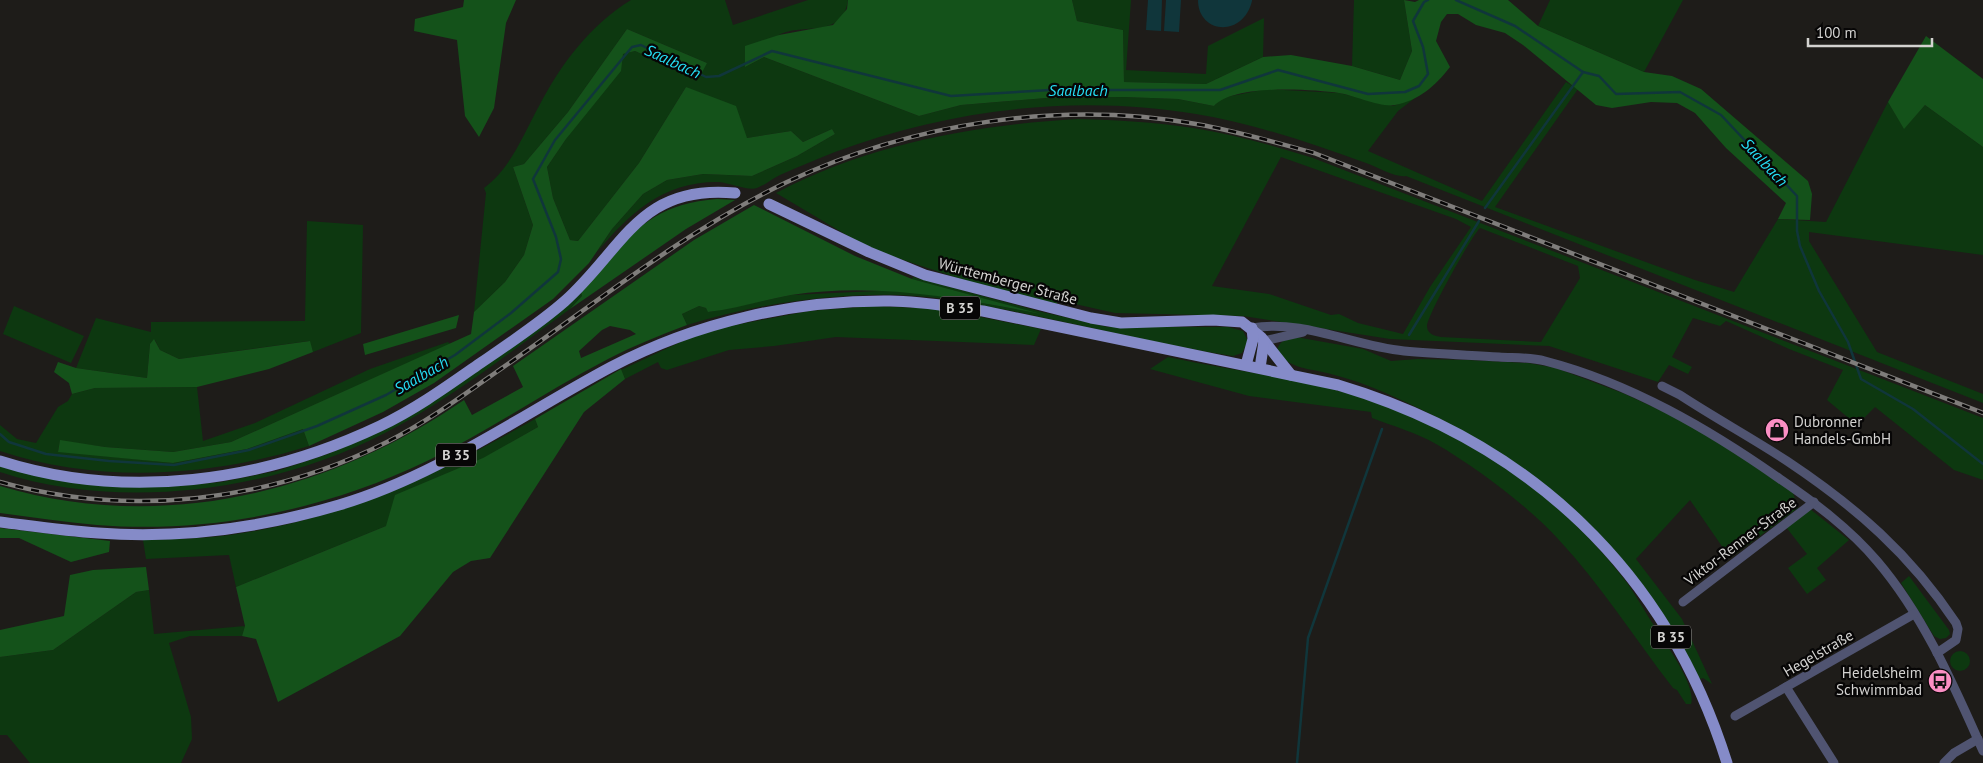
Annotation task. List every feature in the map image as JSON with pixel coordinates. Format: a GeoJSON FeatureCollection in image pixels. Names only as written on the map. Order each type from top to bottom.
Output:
{"type":"FeatureCollection","features":[{"type":"Feature","properties":{"kind":"main road"},"geometry":{"type":"LineString","coordinates":[[0,461],[62,476],[116,482],[167,482],[222,477],[275,466],[326,449],[381,425],[439,392],[541,320],[565,300],[593,272],[620,238],[644,216],[676,199],[717,191],[735,193]]}},
{"type":"Feature","properties":{"kind":"main road","name":"Württemberger Straße"},"geometry":{"type":"LineString","coordinates":[[769,204],[868,252],[925,275],[1091,318],[1121,323],[1236,321],[1252,328]]}},
{"type":"Feature","properties":{"kind":"main road","name":"B 35"},"geometry":{"type":"LineString","coordinates":[[0,522],[96,533],[173,534],[229,530],[340,505],[429,470],[612,366],[660,344],[708,326],[756,314],[807,305],[892,301],[937,304],[983,311],[1338,385],[1382,398],[1462,435],[1503,460],[1549,494],[1588,527],[1629,574],[1661,618],[1696,684],[1713,722],[1727,763]]}},
{"type":"Feature","properties":{"kind":"main road"},"geometry":{"type":"LineString","coordinates":[[1252,328],[1291,375]]}},
{"type":"Feature","properties":{"kind":"main road"},"geometry":{"type":"LineString","coordinates":[[1246,365],[1253,339],[1252,328]]}},
{"type":"Feature","properties":{"kind":"main road"},"geometry":{"type":"LineString","coordinates":[[1260,368],[1264,341]]}},
{"type":"Feature","properties":{"kind":"street"},"geometry":{"type":"LineString","coordinates":[[1252,328],[1287,326],[1401,351],[1543,360],[1658,404],[1749,456],[1814,502],[1847,530],[1877,561],[1914,614],[1937,653],[1983,752]]}},
{"type":"Feature","properties":{"kind":"street"},"geometry":{"type":"LineString","coordinates":[[1264,341],[1310,331]]}},
{"type":"Feature","properties":{"kind":"street"},"geometry":{"type":"LineString","coordinates":[[1662,386],[1680,395],[1788,462],[1842,500],[1886,537],[1923,577],[1956,623],[1958,629],[1956,640],[1937,653]]}},
{"type":"Feature","properties":{"kind":"street","name":"Viktor-Renner-Straße"},"geometry":{"type":"LineString","coordinates":[[1683,602],[1814,502]]}},
{"type":"Feature","properties":{"kind":"street","name":"Hegelstraße"},"geometry":{"type":"LineString","coordinates":[[1735,716],[1914,614]]}},
{"type":"Feature","properties":{"kind":"street"},"geometry":{"type":"LineString","coordinates":[[1786,688],[1834,763]]}},
{"type":"Feature","properties":{"kind":"street"},"geometry":{"type":"LineString","coordinates":[[1944,763],[1954,753],[1978,739]]}},
{"type":"Feature","properties":{"kind":"green space"},"geometry":{"type":"Polygon","coordinates":[[[464,0],[516,0],[506,23],[494,108],[479,137],[465,116],[457,40],[414,31],[415,19],[463,7],[464,0]]]}},
{"type":"Feature","properties":{"kind":"green space"},"geometry":{"type":"Polygon","coordinates":[[[631,0],[725,0],[733,25],[808,0],[848,0],[844,12],[838,21],[820,28],[789,31],[779,35],[745,67],[764,57],[919,116],[961,105],[1046,98],[1124,97],[1178,99],[1214,106],[1221,98],[1267,89],[1339,93],[1393,106],[1415,98],[1398,111],[1368,151],[1482,201],[1566,82],[1578,89],[1495,207],[1695,280],[1734,292],[1778,219],[1826,222],[1888,102],[1904,128],[1925,105],[1983,147],[1983,255],[1809,232],[1809,241],[1877,352],[1983,394],[1983,403],[1406,176],[1392,174],[1325,148],[1261,129],[1218,118],[1151,108],[1105,105],[1059,106],[1013,109],[968,116],[878,137],[835,152],[780,175],[753,189],[719,182],[699,183],[681,187],[665,193],[636,212],[622,224],[597,252],[612,229],[643,194],[667,180],[703,174],[752,176],[797,156],[835,134],[832,129],[803,142],[791,131],[747,138],[686,87],[639,163],[578,241],[570,240],[553,198],[547,167],[623,54],[635,51],[654,60],[707,63],[627,29],[568,112],[524,164],[513,167],[533,225],[524,255],[505,282],[474,312],[486,193],[484,188],[502,171],[509,161],[548,90],[567,61],[602,21],[631,0]]]}},
{"type":"Feature","properties":{"kind":"green space"},"geometry":{"type":"Polygon","coordinates":[[[848,0],[1072,0],[1077,21],[1123,30],[1124,82],[1206,84],[1263,57],[1291,55],[1352,66],[1400,80],[1412,51],[1404,0],[1415,2],[1419,0],[1508,0],[1538,26],[1644,72],[1672,76],[1701,89],[1808,181],[1812,194],[1810,220],[1778,219],[1786,203],[1726,148],[1695,113],[1677,103],[1651,102],[1612,108],[1596,105],[1523,45],[1505,33],[1476,25],[1458,14],[1447,14],[1441,22],[1436,41],[1450,67],[1433,86],[1419,96],[1395,105],[1375,103],[1339,93],[1310,90],[1273,90],[1238,94],[1224,99],[1214,106],[1178,99],[1124,97],[1046,98],[961,105],[919,116],[764,57],[745,67],[745,46],[779,35],[833,25],[847,9],[848,0]]]}},
{"type":"Feature","properties":{"kind":"green space"},"geometry":{"type":"Polygon","coordinates":[[[1072,0],[1131,0],[1126,70],[1206,74],[1208,46],[1264,18],[1263,57],[1206,84],[1124,82],[1123,30],[1077,21],[1072,0]]]}},
{"type":"Feature","properties":{"kind":"green space"},"geometry":{"type":"Polygon","coordinates":[[[1354,0],[1404,0],[1412,51],[1400,80],[1352,66],[1354,0]]]}},
{"type":"Feature","properties":{"kind":"green space"},"geometry":{"type":"Polygon","coordinates":[[[1550,0],[1683,0],[1644,72],[1538,26],[1550,0]]]}},
{"type":"Feature","properties":{"kind":"green space"},"geometry":{"type":"Polygon","coordinates":[[[627,29],[707,63],[698,80],[635,51],[623,54],[621,71],[566,139],[547,167],[553,198],[570,240],[578,241],[639,163],[686,87],[736,106],[747,138],[791,131],[803,142],[832,129],[835,134],[797,156],[752,176],[703,174],[667,180],[643,194],[612,229],[589,263],[553,299],[434,383],[383,412],[309,446],[303,429],[247,449],[173,463],[58,452],[60,440],[105,447],[173,452],[231,442],[471,334],[474,312],[505,282],[524,255],[533,225],[513,167],[524,164],[568,112],[627,29]]]}},
{"type":"Feature","properties":{"kind":"green space"},"geometry":{"type":"Polygon","coordinates":[[[1926,36],[1983,79],[1983,147],[1925,105],[1904,129],[1888,102],[1926,36]]]}},
{"type":"Feature","properties":{"kind":"green space"},"geometry":{"type":"Polygon","coordinates":[[[1078,119],[1179,126],[1238,137],[1313,158],[1983,418],[1983,480],[1954,470],[1875,407],[1857,425],[1827,400],[1843,370],[1726,321],[1720,326],[1693,318],[1672,357],[1692,367],[1688,374],[1669,365],[1658,382],[1549,346],[1390,339],[1243,316],[1115,313],[1057,300],[1057,305],[970,282],[870,249],[776,193],[811,176],[885,150],[961,132],[1078,119]],[[1281,157],[1212,286],[1269,294],[1331,315],[1339,314],[1358,323],[1403,334],[1430,287],[1471,227],[1456,219],[1281,157]],[[1480,228],[1450,276],[1429,319],[1428,331],[1441,337],[1541,342],[1580,278],[1578,266],[1480,228]]]}},
{"type":"Feature","properties":{"kind":"green space"},"geometry":{"type":"Polygon","coordinates":[[[717,199],[735,200],[686,229],[570,309],[582,296],[581,292],[610,257],[638,229],[654,217],[693,202],[717,199]]]}},
{"type":"Feature","properties":{"kind":"green space"},"geometry":{"type":"Polygon","coordinates":[[[754,205],[855,256],[912,279],[1041,314],[979,302],[917,294],[855,290],[791,295],[708,312],[706,308],[699,306],[682,314],[687,325],[608,359],[427,461],[348,493],[308,505],[224,522],[182,526],[139,527],[97,525],[0,513],[0,486],[61,500],[121,506],[182,504],[241,496],[300,481],[357,459],[412,432],[464,400],[472,415],[523,387],[513,366],[694,240],[754,205]],[[610,326],[602,330],[579,351],[581,358],[636,334],[630,330],[610,326]]]}},
{"type":"Feature","properties":{"kind":"green space"},"geometry":{"type":"Polygon","coordinates":[[[307,221],[363,225],[361,333],[313,352],[309,341],[179,359],[160,350],[155,340],[150,344],[147,378],[76,368],[96,318],[151,332],[151,322],[305,321],[307,221]]]}},
{"type":"Feature","properties":{"kind":"green space"},"geometry":{"type":"Polygon","coordinates":[[[913,277],[1042,312],[1108,327],[1228,327],[1243,331],[1248,341],[1242,353],[1233,356],[1175,346],[964,302],[901,295],[847,296],[793,301],[739,311],[687,325],[682,314],[699,306],[706,308],[709,312],[791,295],[898,290],[1032,312],[912,279],[913,277]]]}},
{"type":"Feature","properties":{"kind":"green space"},"geometry":{"type":"Polygon","coordinates":[[[581,292],[582,296],[570,309],[480,374],[409,420],[342,453],[295,469],[246,481],[196,489],[146,493],[96,491],[47,484],[0,472],[0,466],[62,480],[166,487],[222,482],[277,471],[328,454],[383,430],[581,292]]]}},
{"type":"Feature","properties":{"kind":"green space"},"geometry":{"type":"Polygon","coordinates":[[[14,306],[84,336],[71,363],[3,334],[14,306]]]}},
{"type":"Feature","properties":{"kind":"green space"},"geometry":{"type":"Polygon","coordinates":[[[873,306],[940,309],[1041,329],[1034,345],[836,337],[729,350],[667,370],[661,368],[658,362],[625,379],[621,370],[704,331],[809,311],[873,306]]]}},
{"type":"Feature","properties":{"kind":"green space"},"geometry":{"type":"Polygon","coordinates":[[[459,315],[456,328],[365,355],[363,344],[459,315]]]}},
{"type":"Feature","properties":{"kind":"green space"},"geometry":{"type":"Polygon","coordinates":[[[1296,337],[1363,349],[1391,361],[1418,359],[1467,360],[1528,363],[1556,368],[1625,394],[1681,420],[1743,458],[1793,493],[1798,508],[1730,558],[1690,500],[1636,559],[1682,619],[1712,684],[1703,678],[1700,679],[1672,628],[1641,583],[1607,543],[1571,507],[1531,475],[1488,445],[1440,419],[1388,394],[1350,379],[1299,367],[1288,362],[1277,350],[1282,342],[1296,337]]]}},
{"type":"Feature","properties":{"kind":"green space"},"geometry":{"type":"Polygon","coordinates":[[[154,339],[160,350],[179,359],[310,341],[313,352],[269,369],[197,387],[95,388],[72,394],[69,383],[54,372],[58,362],[76,368],[147,378],[150,344],[154,339]]]}},
{"type":"Feature","properties":{"kind":"green space"},"geometry":{"type":"Polygon","coordinates":[[[448,342],[450,344],[231,442],[173,452],[105,447],[60,441],[58,451],[173,463],[247,449],[303,429],[309,446],[272,456],[194,470],[115,472],[38,462],[0,451],[0,425],[17,439],[36,443],[58,407],[68,401],[72,394],[95,388],[197,387],[203,441],[255,423],[370,369],[448,342]]]}},
{"type":"Feature","properties":{"kind":"green space"},"geometry":{"type":"Polygon","coordinates":[[[1168,357],[1302,382],[1346,393],[1386,406],[1425,423],[1463,442],[1500,464],[1567,517],[1597,547],[1624,579],[1678,663],[1689,686],[1691,704],[1686,704],[1677,690],[1673,688],[1604,594],[1559,540],[1517,501],[1468,464],[1429,440],[1372,418],[1371,412],[1249,396],[1150,369],[1168,357]]]}},
{"type":"Feature","properties":{"kind":"green space"},"geometry":{"type":"Polygon","coordinates":[[[621,369],[625,379],[584,412],[490,558],[471,561],[453,572],[400,636],[278,702],[256,639],[242,636],[245,626],[236,587],[386,526],[395,495],[483,458],[538,427],[535,419],[621,369]]]}},
{"type":"Feature","properties":{"kind":"green space"},"geometry":{"type":"Polygon","coordinates":[[[535,419],[538,427],[484,458],[386,526],[236,587],[229,555],[146,559],[143,540],[230,535],[272,528],[350,506],[425,476],[535,419]]]}},
{"type":"Feature","properties":{"kind":"green space"},"geometry":{"type":"Polygon","coordinates":[[[1810,509],[1849,540],[1817,568],[1826,580],[1807,594],[1788,568],[1807,554],[1786,527],[1810,509]]]}},
{"type":"Feature","properties":{"kind":"green space"},"geometry":{"type":"Polygon","coordinates":[[[0,528],[110,541],[109,552],[71,562],[19,538],[0,538],[0,528]]]}},
{"type":"Feature","properties":{"kind":"green space"},"geometry":{"type":"Polygon","coordinates":[[[146,567],[149,590],[136,592],[53,650],[0,657],[0,630],[64,616],[70,575],[93,570],[146,567]]]}},
{"type":"Feature","properties":{"kind":"green space"},"geometry":{"type":"Polygon","coordinates":[[[1909,576],[1949,630],[1950,634],[1946,638],[1940,639],[1934,636],[1901,583],[1909,576]]]}},
{"type":"Feature","properties":{"kind":"green space"},"geometry":{"type":"Polygon","coordinates":[[[149,590],[154,634],[245,626],[242,636],[190,636],[169,643],[191,717],[192,739],[181,763],[30,763],[7,735],[0,735],[0,657],[53,650],[136,592],[149,590]]]}},
{"type":"Feature","properties":{"kind":"green space"},"geometry":{"type":"Polygon","coordinates":[[[1960,651],[1967,654],[1970,661],[1967,668],[1960,671],[1953,668],[1950,661],[1953,654],[1960,651]]]}},
{"type":"Feature","properties":{"kind":"water"},"geometry":{"type":"Polygon","coordinates":[[[1148,0],[1162,0],[1161,31],[1146,30],[1148,0]]]}},
{"type":"Feature","properties":{"kind":"water"},"geometry":{"type":"Polygon","coordinates":[[[1166,0],[1181,0],[1179,32],[1164,31],[1166,0]]]}},
{"type":"Feature","properties":{"kind":"water"},"geometry":{"type":"Polygon","coordinates":[[[1198,0],[1252,1],[1247,13],[1240,21],[1231,26],[1222,27],[1213,25],[1205,20],[1200,11],[1198,0]]]}},
{"type":"Feature","properties":{"kind":"waterway","name":"Saalbach"},"geometry":{"type":"LineString","coordinates":[[0,434],[9,442],[46,454],[109,461],[174,465],[249,450],[317,426],[386,395],[455,355],[511,313],[558,272],[561,259],[556,237],[533,179],[555,140],[632,47],[641,45],[706,77],[719,76],[772,51],[951,96],[1050,90],[1220,90],[1278,70],[1368,94],[1405,92],[1419,86],[1428,74],[1423,47],[1413,21],[1424,2],[1428,0]]}},
{"type":"Feature","properties":{"kind":"waterway","name":"Saalbach"},"geometry":{"type":"LineString","coordinates":[[1456,0],[1515,26],[1583,72],[1599,76],[1616,94],[1680,92],[1721,115],[1797,196],[1797,231],[1800,246],[1819,291],[1848,342],[1861,379],[1913,409],[1983,464]]}},
{"type":"Feature","properties":{"kind":"waterway"},"geometry":{"type":"LineString","coordinates":[[1485,208],[1583,72]]}},
{"type":"Feature","properties":{"kind":"waterway"},"geometry":{"type":"LineString","coordinates":[[1409,335],[1479,221]]}},
{"type":"Feature","properties":{"kind":"waterway"},"geometry":{"type":"LineString","coordinates":[[1297,763],[1308,638],[1382,429]]}},
{"type":"Feature","properties":{"kind":"railway"},"geometry":{"type":"LineString","coordinates":[[0,482],[49,493],[98,499],[148,501],[197,498],[246,491],[294,479],[341,462],[401,435],[469,391],[674,247],[748,202],[787,182],[835,162],[884,145],[935,131],[1039,116],[1092,115],[1144,117],[1196,124],[1241,133],[1314,153],[1983,413]]}},
{"type":"Feature","properties":{"kind":"place","name":"Dubronner Handels-GmbH"},"geometry":{"type":"Point","coordinates":[1777,430]}},
{"type":"Feature","properties":{"kind":"place","name":"Heidelsheim Schwimmbad"},"geometry":{"type":"Point","coordinates":[1940,681]}}]}
